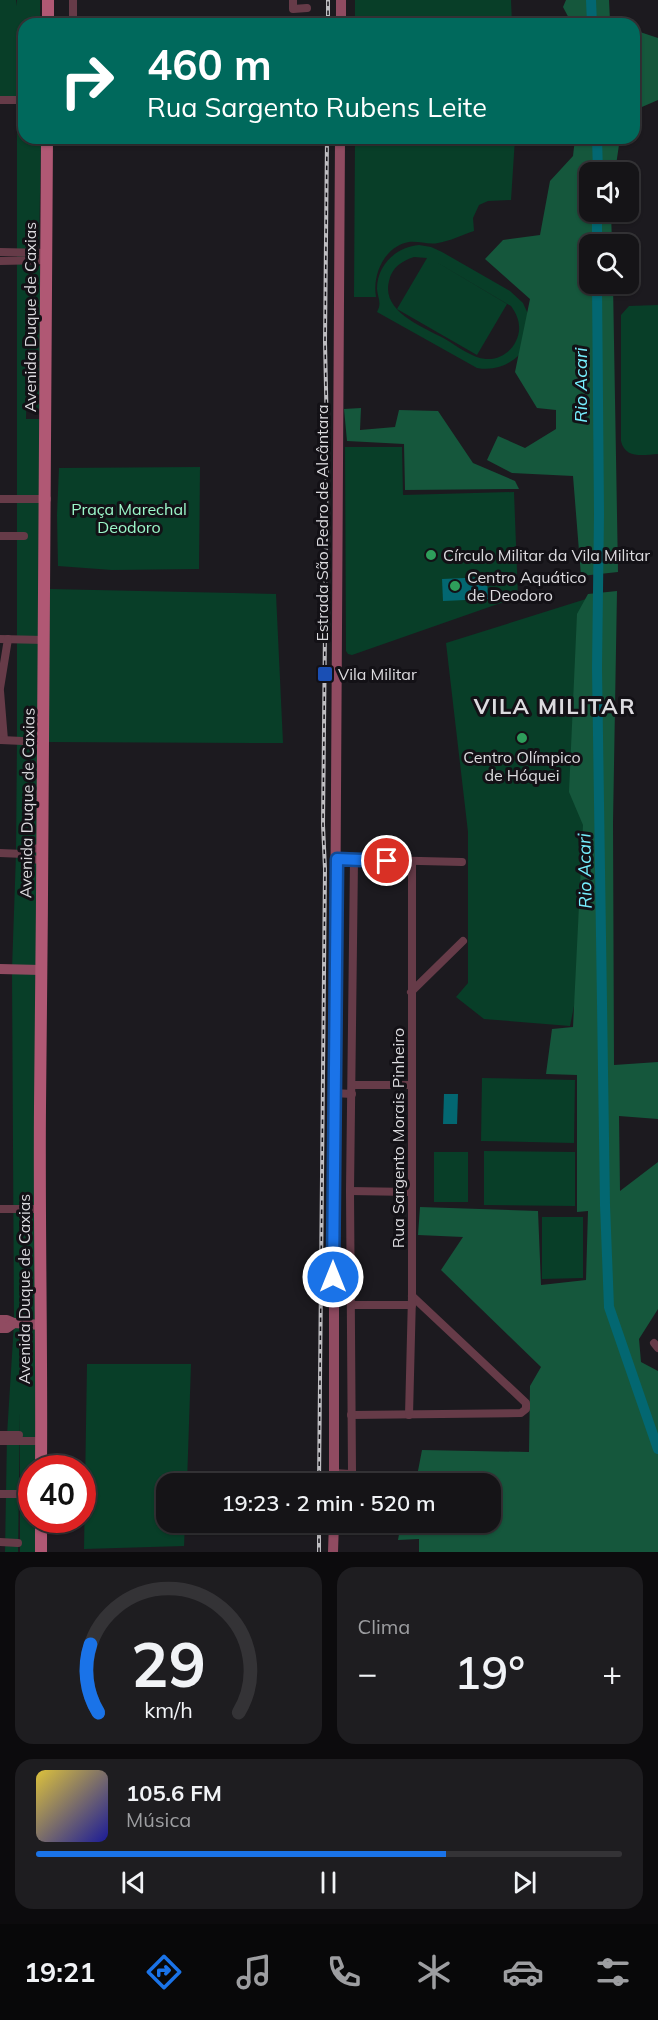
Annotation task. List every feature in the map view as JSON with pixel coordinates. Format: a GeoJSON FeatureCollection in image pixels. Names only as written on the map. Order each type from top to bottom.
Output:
{"type":"FeatureCollection","features":[{"type":"Feature","properties":{"kind":"main road"},"geometry":{"type":"LineString","coordinates":[[48,0],[48,18]]}},
{"type":"Feature","properties":{"kind":"main road","name":"Avenida Duque de Caxias"},"geometry":{"type":"LineString","coordinates":[[41,1455],[41,970],[47,499],[47,144]]}},
{"type":"Feature","properties":{"kind":"main road"},"geometry":{"type":"LineString","coordinates":[[40,1552],[41,1533]]}},
{"type":"Feature","properties":{"kind":"street"},"geometry":{"type":"LineString","coordinates":[[73,0],[73,18]]}},
{"type":"Feature","properties":{"kind":"street"},"geometry":{"type":"LineString","coordinates":[[293,0],[293,9],[308,9]]}},
{"type":"Feature","properties":{"kind":"street"},"geometry":{"type":"LineString","coordinates":[[340,18],[341,0]]}},
{"type":"Feature","properties":{"kind":"street"},"geometry":{"type":"LineString","coordinates":[[0,100],[18,100]]}},
{"type":"Feature","properties":{"kind":"street","name":"Estrada São Pedro de Alcântara"},"geometry":{"type":"LineString","coordinates":[[334,1473],[340,144]]}},
{"type":"Feature","properties":{"kind":"street"},"geometry":{"type":"LineString","coordinates":[[0,252],[47,256]]}},
{"type":"Feature","properties":{"kind":"street"},"geometry":{"type":"LineString","coordinates":[[0,261],[47,256]]}},
{"type":"Feature","properties":{"kind":"street"},"geometry":{"type":"LineString","coordinates":[[0,499],[47,499]]}},
{"type":"Feature","properties":{"kind":"street"},"geometry":{"type":"LineString","coordinates":[[0,536],[24,536]]}},
{"type":"Feature","properties":{"kind":"street"},"geometry":{"type":"LineString","coordinates":[[44,640],[4,639],[0,690],[2,740],[44,742]]}},
{"type":"Feature","properties":{"kind":"street"},"geometry":{"type":"LineString","coordinates":[[0,854],[24,854],[29,859],[42,854]]}},
{"type":"Feature","properties":{"kind":"street"},"geometry":{"type":"LineString","coordinates":[[337,859],[462,862]]}},
{"type":"Feature","properties":{"kind":"street"},"geometry":{"type":"LineString","coordinates":[[351,1473],[350,1191],[354,860]]}},
{"type":"Feature","properties":{"kind":"street","name":"Rua Sargento Morais Pinheiro"},"geometry":{"type":"LineString","coordinates":[[409,1415],[412,1305],[412,861]]}},
{"type":"Feature","properties":{"kind":"street"},"geometry":{"type":"LineString","coordinates":[[411,992],[463,941]]}},
{"type":"Feature","properties":{"kind":"street"},"geometry":{"type":"LineString","coordinates":[[0,969],[41,970]]}},
{"type":"Feature","properties":{"kind":"street"},"geometry":{"type":"LineString","coordinates":[[334,1093],[411,1085]]}},
{"type":"Feature","properties":{"kind":"street"},"geometry":{"type":"LineString","coordinates":[[350,1191],[411,1192]]}},
{"type":"Feature","properties":{"kind":"street"},"geometry":{"type":"LineString","coordinates":[[0,1209],[41,1209]]}},
{"type":"Feature","properties":{"kind":"street"},"geometry":{"type":"LineString","coordinates":[[351,1415],[521,1413],[526,1409],[527,1405],[412,1296]]}},
{"type":"Feature","properties":{"kind":"street"},"geometry":{"type":"LineString","coordinates":[[351,1305],[412,1305]]}},
{"type":"Feature","properties":{"kind":"street"},"geometry":{"type":"LineString","coordinates":[[0,1320],[41,1325]]}},
{"type":"Feature","properties":{"kind":"street"},"geometry":{"type":"LineString","coordinates":[[0,1328],[7,1328],[14,1323]]}},
{"type":"Feature","properties":{"kind":"street"},"geometry":{"type":"LineString","coordinates":[[0,1435],[42,1441]]}},
{"type":"Feature","properties":{"kind":"street"},"geometry":{"type":"LineString","coordinates":[[0,1441],[19,1438]]}},
{"type":"Feature","properties":{"kind":"street"},"geometry":{"type":"LineString","coordinates":[[0,1494],[18,1494]]}},
{"type":"Feature","properties":{"kind":"street"},"geometry":{"type":"LineString","coordinates":[[333,1552],[334,1533]]}},
{"type":"Feature","properties":{"kind":"street"},"geometry":{"type":"LineString","coordinates":[[0,1542],[18,1543]]}},
{"type":"Feature","properties":{"kind":"green space"},"geometry":{"type":"Polygon","coordinates":[[[0,0],[16,0],[17,6],[17,0],[40,0],[40,18],[18,18],[18,144],[41,144],[39,247],[29,248],[29,266],[40,266],[40,411],[29,410],[28,332],[26,419],[47,419],[49,589],[276,594],[283,743],[45,742],[40,1455],[20,1455],[20,1412],[18,1552],[5,1552],[7,1435],[14,1323],[12,969],[17,741],[17,96],[0,96],[0,0]]]}},
{"type":"Feature","properties":{"kind":"green space"},"geometry":{"type":"Polygon","coordinates":[[[355,0],[511,0],[512,18],[355,18],[355,0]]]}},
{"type":"Feature","properties":{"kind":"green space"},"geometry":{"type":"Polygon","coordinates":[[[566,0],[609,0],[610,18],[569,18],[563,7],[566,0]]]}},
{"type":"Feature","properties":{"kind":"green space"},"geometry":{"type":"Polygon","coordinates":[[[640,32],[658,38],[658,100],[640,108],[640,32]]]}},
{"type":"Feature","properties":{"kind":"green space"},"geometry":{"type":"Polygon","coordinates":[[[355,144],[515,144],[511,200],[488,201],[479,205],[473,218],[474,231],[442,242],[431,244],[409,242],[393,249],[378,271],[376,297],[354,297],[355,144]]]}},
{"type":"Feature","properties":{"kind":"green space"},"geometry":{"type":"Polygon","coordinates":[[[574,144],[619,144],[616,162],[579,162],[579,222],[611,222],[612,234],[579,234],[579,294],[613,294],[618,572],[581,576],[573,476],[512,473],[487,460],[498,436],[525,448],[556,429],[556,410],[537,408],[515,372],[530,299],[485,259],[503,240],[540,235],[550,181],[573,156],[574,144]]]}},
{"type":"Feature","properties":{"kind":"green space"},"geometry":{"type":"Polygon","coordinates":[[[411,246],[431,247],[442,252],[510,291],[523,303],[528,314],[520,354],[511,362],[500,367],[477,368],[377,312],[380,272],[396,253],[411,246]],[[414,257],[398,265],[392,272],[388,292],[397,310],[416,324],[475,356],[491,359],[508,352],[514,345],[519,332],[518,319],[511,306],[428,257],[507,304],[477,355],[397,309],[427,258],[414,257]]]}},
{"type":"Feature","properties":{"kind":"green space"},"geometry":{"type":"Polygon","coordinates":[[[658,305],[658,454],[635,455],[626,451],[621,441],[621,315],[629,306],[658,305]]]}},
{"type":"Feature","properties":{"kind":"green space"},"geometry":{"type":"Polygon","coordinates":[[[361,408],[360,430],[395,427],[399,410],[438,411],[473,463],[515,481],[519,489],[405,490],[404,444],[347,441],[344,409],[361,408]]]}},
{"type":"Feature","properties":{"kind":"green space","name":"Círculo Militar da Vila Militar"},"geometry":{"type":"Polygon","coordinates":[[[345,447],[402,447],[403,495],[514,492],[518,597],[352,655],[348,654],[346,651],[345,447]]]}},
{"type":"Feature","properties":{"kind":"green space","name":"Praça Marechal Deodoro"},"geometry":{"type":"Polygon","coordinates":[[[200,467],[199,569],[112,570],[58,566],[59,468],[200,467]]]}},
{"type":"Feature","properties":{"kind":"green space"},"geometry":{"type":"Polygon","coordinates":[[[617,591],[613,823],[614,1065],[658,1062],[658,1119],[619,1116],[620,1191],[658,1162],[658,1309],[639,1339],[641,1362],[658,1371],[658,1552],[419,1552],[419,1539],[398,1540],[399,1533],[501,1533],[501,1473],[418,1473],[422,1450],[529,1452],[530,1386],[541,1367],[441,1270],[463,1237],[418,1235],[420,1207],[538,1211],[541,1285],[586,1280],[588,1211],[577,1212],[577,1075],[546,1074],[552,1029],[573,1027],[583,825],[569,792],[577,614],[588,594],[617,591]]]}},
{"type":"Feature","properties":{"kind":"green space","name":"Centro Olímpico de Hóquei"},"geometry":{"type":"Polygon","coordinates":[[[586,599],[587,942],[570,1026],[484,1019],[456,997],[468,983],[468,832],[446,643],[586,599]]]}},
{"type":"Feature","properties":{"kind":"green space"},"geometry":{"type":"Polygon","coordinates":[[[482,1078],[575,1080],[574,1143],[481,1141],[482,1078]]]}},
{"type":"Feature","properties":{"kind":"green space"},"geometry":{"type":"Polygon","coordinates":[[[484,1151],[575,1152],[575,1206],[484,1205],[484,1151]]]}},
{"type":"Feature","properties":{"kind":"green space"},"geometry":{"type":"Polygon","coordinates":[[[434,1152],[468,1152],[468,1202],[434,1202],[434,1152]]]}},
{"type":"Feature","properties":{"kind":"green space"},"geometry":{"type":"Polygon","coordinates":[[[542,1217],[583,1217],[583,1278],[542,1279],[542,1217]]]}},
{"type":"Feature","properties":{"kind":"green space"},"geometry":{"type":"Polygon","coordinates":[[[87,1364],[191,1364],[187,1473],[156,1473],[156,1533],[185,1533],[184,1546],[84,1549],[84,1533],[96,1533],[96,1455],[86,1455],[87,1364]]]}},
{"type":"Feature","properties":{"kind":"green space"},"geometry":{"type":"Polygon","coordinates":[[[20,1533],[40,1533],[39,1552],[20,1552],[20,1533]]]}},
{"type":"Feature","properties":{"kind":"water"},"geometry":{"type":"Polygon","coordinates":[[[487,577],[488,599],[443,601],[442,579],[487,577]]]}},
{"type":"Feature","properties":{"kind":"water"},"geometry":{"type":"Polygon","coordinates":[[[444,1094],[458,1094],[457,1124],[443,1124],[444,1094]]]}},
{"type":"Feature","properties":{"kind":"waterway","name":"Rio Acari"},"geometry":{"type":"LineString","coordinates":[[591,0],[592,18]]}},
{"type":"Feature","properties":{"kind":"waterway","name":"Rio Acari"},"geometry":{"type":"LineString","coordinates":[[597,144],[598,162]]}},
{"type":"Feature","properties":{"kind":"waterway","name":"Rio Acari"},"geometry":{"type":"LineString","coordinates":[[597,222],[597,234]]}},
{"type":"Feature","properties":{"kind":"waterway","name":"Rio Acari"},"geometry":{"type":"LineString","coordinates":[[597,294],[599,514],[597,668],[605,1205],[609,1307],[658,1449]]}},
{"type":"Feature","properties":{"kind":"railway"},"geometry":{"type":"LineString","coordinates":[[328,0],[328,18]]}},
{"type":"Feature","properties":{"kind":"railway"},"geometry":{"type":"LineString","coordinates":[[319,1473],[325,869],[323,825],[327,144]]}},
{"type":"Feature","properties":{"kind":"railway"},"geometry":{"type":"LineString","coordinates":[[319,1533],[319,1552]]}},
{"type":"Feature","properties":{"kind":"place","name":"Círculo Militar da Vila Militar"},"geometry":{"type":"Point","coordinates":[431,555]}},
{"type":"Feature","properties":{"kind":"place","name":"Centro Aquático de Deodoro"},"geometry":{"type":"Point","coordinates":[455,586]}},
{"type":"Feature","properties":{"kind":"place","name":"Vila Militar"},"geometry":{"type":"Point","coordinates":[325,674]}},
{"type":"Feature","properties":{"kind":"place","name":"Centro Olímpico de Hóquei"},"geometry":{"type":"Point","coordinates":[522,738]}},
{"type":"Feature","properties":{"kind":"district","name":"VILA MILITAR"},"geometry":{"type":"Point","coordinates":[555,706]}},
{"type":"Feature","properties":{"kind":"route"},"geometry":{"type":"LineString","coordinates":[[333,1277],[337,859],[387,861]]}}]}
